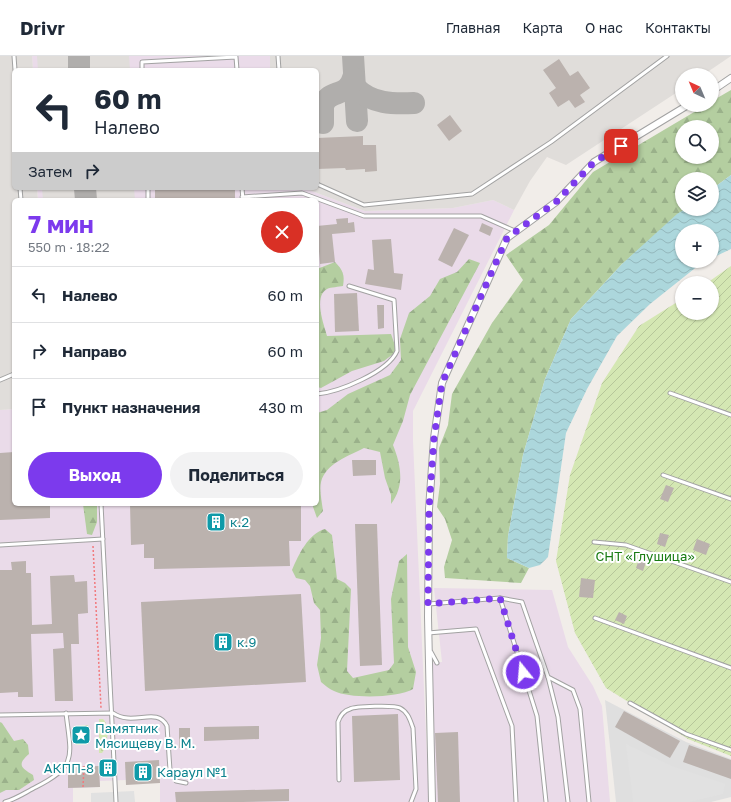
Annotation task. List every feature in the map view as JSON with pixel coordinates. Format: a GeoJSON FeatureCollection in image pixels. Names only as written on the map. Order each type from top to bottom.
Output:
{"type":"FeatureCollection","features":[{"type":"Feature","properties":{"kind":"street"},"geometry":{"type":"LineString","coordinates":[[719,86],[731,78]]}},
{"type":"Feature","properties":{"kind":"street"},"geometry":{"type":"LineString","coordinates":[[432,802],[428,633],[429,509],[434,438],[442,383],[507,238],[556,202],[594,162],[676,112]]}},
{"type":"Feature","properties":{"kind":"lane"},"geometry":{"type":"LineString","coordinates":[[14,56],[15,68]]}},
{"type":"Feature","properties":{"kind":"lane"},"geometry":{"type":"LineString","coordinates":[[278,56],[279,68]]}},
{"type":"Feature","properties":{"kind":"lane"},"geometry":{"type":"LineString","coordinates":[[319,185],[364,205],[472,194],[551,142],[667,56]]}},
{"type":"Feature","properties":{"kind":"lane"},"geometry":{"type":"LineString","coordinates":[[142,68],[142,62],[236,57],[237,68]]}},
{"type":"Feature","properties":{"kind":"lane"},"geometry":{"type":"LineString","coordinates":[[252,198],[302,193],[315,198]]}},
{"type":"Feature","properties":{"kind":"lane"},"geometry":{"type":"LineString","coordinates":[[319,199],[364,216],[481,216],[516,231]]}},
{"type":"Feature","properties":{"kind":"lane"},"geometry":{"type":"LineString","coordinates":[[319,393],[349,384],[381,369],[394,358],[396,351],[394,300],[349,286]]}},
{"type":"Feature","properties":{"kind":"lane"},"geometry":{"type":"LineString","coordinates":[[0,380],[12,375]]}},
{"type":"Feature","properties":{"kind":"lane"},"geometry":{"type":"LineString","coordinates":[[670,393],[731,415]]}},
{"type":"Feature","properties":{"kind":"lane"},"geometry":{"type":"LineString","coordinates":[[663,475],[731,499]]}},
{"type":"Feature","properties":{"kind":"lane"},"geometry":{"type":"LineString","coordinates":[[101,506],[113,713],[116,802]]}},
{"type":"Feature","properties":{"kind":"lane"},"geometry":{"type":"LineString","coordinates":[[0,545],[103,539]]}},
{"type":"Feature","properties":{"kind":"lane"},"geometry":{"type":"LineString","coordinates":[[594,542],[626,545],[731,582]]}},
{"type":"Feature","properties":{"kind":"lane"},"geometry":{"type":"LineString","coordinates":[[500,598],[537,716],[546,802]]}},
{"type":"Feature","properties":{"kind":"lane"},"geometry":{"type":"LineString","coordinates":[[428,604],[500,598],[522,602],[548,677],[558,717],[568,802]]}},
{"type":"Feature","properties":{"kind":"lane"},"geometry":{"type":"LineString","coordinates":[[595,618],[731,668]]}},
{"type":"Feature","properties":{"kind":"lane"},"geometry":{"type":"LineString","coordinates":[[428,633],[476,629],[512,726],[516,802]]}},
{"type":"Feature","properties":{"kind":"lane"},"geometry":{"type":"LineString","coordinates":[[429,649],[437,663]]}},
{"type":"Feature","properties":{"kind":"lane"},"geometry":{"type":"LineString","coordinates":[[548,677],[573,690],[580,709],[588,802]]}},
{"type":"Feature","properties":{"kind":"lane"},"geometry":{"type":"LineString","coordinates":[[630,703],[686,734],[731,750]]}},
{"type":"Feature","properties":{"kind":"lane"},"geometry":{"type":"LineString","coordinates":[[339,780],[338,722],[340,716],[351,708],[398,707],[405,712],[410,719],[413,728],[416,789],[411,802]]}},
{"type":"Feature","properties":{"kind":"lane"},"geometry":{"type":"LineString","coordinates":[[5,802],[54,778],[68,763],[70,750],[66,713]]}},
{"type":"Feature","properties":{"kind":"lane"},"geometry":{"type":"LineString","coordinates":[[0,715],[113,713],[125,719],[155,717],[164,720],[167,726],[170,770],[176,781],[186,783]]}},
{"type":"Feature","properties":{"kind":"path"},"geometry":{"type":"LineString","coordinates":[[93,540],[101,713]]}},
{"type":"Feature","properties":{"kind":"path"},"geometry":{"type":"LineString","coordinates":[[83,787],[84,766]]}},
{"type":"Feature","properties":{"kind":"shaded area"},"geometry":{"type":"Polygon","coordinates":[[[0,56],[32,56],[33,68],[12,68],[12,190],[37,190],[38,198],[12,198],[12,409],[0,410],[0,56]]]}},
{"type":"Feature","properties":{"kind":"shaded area"},"geometry":{"type":"Polygon","coordinates":[[[32,56],[270,56],[270,68],[33,68],[32,56]]]}},
{"type":"Feature","properties":{"kind":"shaded area"},"geometry":{"type":"Polygon","coordinates":[[[37,56],[129,56],[130,68],[38,68],[37,56]]]}},
{"type":"Feature","properties":{"kind":"shaded area"},"geometry":{"type":"Polygon","coordinates":[[[270,56],[731,56],[713,68],[675,68],[675,94],[566,165],[547,157],[530,181],[514,210],[493,200],[453,208],[365,211],[309,190],[319,190],[319,68],[270,68],[270,56]]]}},
{"type":"Feature","properties":{"kind":"shaded area"},"geometry":{"type":"Polygon","coordinates":[[[37,190],[309,190],[365,211],[453,208],[493,200],[514,210],[413,411],[413,441],[429,802],[160,802],[160,783],[126,780],[100,781],[100,787],[73,788],[73,802],[0,802],[0,410],[12,409],[12,506],[319,506],[319,198],[38,198],[37,190]]]}},
{"type":"Feature","properties":{"kind":"shaded area"},"geometry":{"type":"Polygon","coordinates":[[[42,190],[134,190],[135,198],[43,198],[42,190]]]}},
{"type":"Feature","properties":{"kind":"shaded area"},"geometry":{"type":"Polygon","coordinates":[[[434,588],[552,590],[568,647],[593,686],[602,706],[610,802],[436,802],[431,663],[442,662],[434,588]]]}},
{"type":"Feature","properties":{"kind":"shaded area"},"geometry":{"type":"Polygon","coordinates":[[[605,700],[686,742],[731,759],[731,797],[711,802],[616,802],[605,700]]]}},
{"type":"Feature","properties":{"kind":"shaded area"},"geometry":{"type":"Polygon","coordinates":[[[626,744],[674,767],[725,784],[723,794],[689,802],[633,802],[626,744]]]}},
{"type":"Feature","properties":{"kind":"shaded area"},"geometry":{"type":"Polygon","coordinates":[[[134,791],[135,802],[91,802],[91,793],[134,791]]]}},
{"type":"Feature","properties":{"kind":"green space"},"geometry":{"type":"Polygon","coordinates":[[[731,90],[731,175],[719,184],[719,172],[675,172],[675,216],[677,216],[622,264],[571,319],[545,379],[523,455],[508,536],[507,558],[529,568],[521,583],[445,578],[444,567],[452,540],[445,519],[437,507],[440,484],[439,448],[448,425],[452,394],[492,323],[523,280],[506,255],[549,225],[593,172],[675,123],[675,164],[719,164],[719,120],[681,120],[694,112],[719,112],[719,97],[731,90]]]}},
{"type":"Feature","properties":{"kind":"green space"},"geometry":{"type":"Polygon","coordinates":[[[469,259],[480,263],[410,395],[403,421],[393,445],[400,468],[400,483],[395,497],[391,504],[391,495],[385,478],[380,452],[364,448],[345,457],[333,465],[324,475],[320,489],[323,511],[317,518],[313,506],[319,506],[319,412],[327,410],[348,394],[390,375],[401,360],[400,339],[409,313],[430,296],[440,279],[457,272],[469,259]]]}},
{"type":"Feature","properties":{"kind":"green space"},"geometry":{"type":"Polygon","coordinates":[[[335,262],[343,273],[343,286],[327,289],[321,298],[320,304],[322,318],[327,336],[391,334],[397,351],[384,361],[352,371],[321,388],[319,388],[319,268],[335,262]]]}},
{"type":"Feature","properties":{"kind":"green space","name":"СНТ «Глушица»"},"geometry":{"type":"Polygon","coordinates":[[[731,266],[731,756],[688,739],[606,688],[575,633],[556,561],[570,475],[602,383],[639,326],[675,303],[675,320],[719,320],[719,276],[717,276],[731,266]]]}},
{"type":"Feature","properties":{"kind":"green space"},"geometry":{"type":"Polygon","coordinates":[[[83,506],[97,506],[97,522],[92,535],[87,534],[83,506]]]}},
{"type":"Feature","properties":{"kind":"green space"},"geometry":{"type":"Polygon","coordinates":[[[325,529],[332,535],[337,579],[345,583],[351,589],[347,671],[353,678],[389,670],[394,663],[391,599],[399,561],[407,554],[408,647],[416,672],[413,689],[386,696],[362,696],[341,694],[330,689],[321,682],[317,665],[321,638],[320,610],[314,603],[310,586],[305,580],[296,578],[292,570],[301,551],[309,540],[314,535],[325,529]]]}},
{"type":"Feature","properties":{"kind":"green space"},"geometry":{"type":"Polygon","coordinates":[[[99,719],[103,719],[107,726],[106,746],[102,753],[99,753],[99,719]]]}},
{"type":"Feature","properties":{"kind":"green space"},"geometry":{"type":"Polygon","coordinates":[[[0,722],[14,741],[23,739],[28,745],[29,754],[23,761],[22,766],[33,775],[34,780],[19,790],[6,790],[0,793],[0,722]]]}},
{"type":"Feature","properties":{"kind":"green space"},"geometry":{"type":"Polygon","coordinates":[[[88,725],[89,744],[76,745],[75,726],[88,725]]]}},
{"type":"Feature","properties":{"kind":"water"},"geometry":{"type":"Polygon","coordinates":[[[731,175],[731,249],[719,255],[719,224],[675,224],[675,268],[695,268],[685,276],[675,276],[675,284],[650,304],[617,336],[587,389],[566,433],[548,557],[540,565],[529,568],[507,558],[508,536],[523,455],[545,379],[571,319],[622,264],[675,216],[719,216],[719,184],[731,175]]]}},
{"type":"Feature","properties":{"kind":"building"},"geometry":{"type":"Polygon","coordinates":[[[559,59],[570,76],[578,71],[590,88],[580,95],[585,102],[575,108],[569,100],[558,107],[549,93],[556,88],[543,70],[559,59]]]}},
{"type":"Feature","properties":{"kind":"building"},"geometry":{"type":"Polygon","coordinates":[[[450,115],[462,131],[449,141],[437,125],[450,115]]]}},
{"type":"Feature","properties":{"kind":"building"},"geometry":{"type":"Polygon","coordinates":[[[363,136],[363,145],[376,145],[377,171],[365,172],[365,169],[346,170],[345,168],[319,169],[319,138],[363,136]]]}},
{"type":"Feature","properties":{"kind":"building"},"geometry":{"type":"Polygon","coordinates":[[[155,190],[235,190],[235,198],[155,198],[155,190]]]}},
{"type":"Feature","properties":{"kind":"building"},"geometry":{"type":"Polygon","coordinates":[[[348,218],[348,223],[354,222],[355,232],[332,234],[335,262],[320,264],[319,226],[337,224],[336,219],[348,218]]]}},
{"type":"Feature","properties":{"kind":"building"},"geometry":{"type":"Polygon","coordinates":[[[482,223],[493,228],[490,236],[479,231],[482,223]]]}},
{"type":"Feature","properties":{"kind":"building"},"geometry":{"type":"Polygon","coordinates":[[[454,228],[469,235],[452,267],[438,260],[454,228]]]}},
{"type":"Feature","properties":{"kind":"building"},"geometry":{"type":"Polygon","coordinates":[[[391,239],[394,273],[403,274],[401,290],[365,284],[368,269],[374,270],[372,240],[391,239]]]}},
{"type":"Feature","properties":{"kind":"building"},"geometry":{"type":"Polygon","coordinates":[[[357,293],[359,331],[335,332],[334,294],[357,293]]]}},
{"type":"Feature","properties":{"kind":"building"},"geometry":{"type":"Polygon","coordinates":[[[377,305],[384,305],[384,328],[378,329],[377,305]]]}},
{"type":"Feature","properties":{"kind":"building"},"geometry":{"type":"Polygon","coordinates":[[[12,452],[12,506],[50,506],[50,518],[0,520],[0,453],[12,452]]]}},
{"type":"Feature","properties":{"kind":"building"},"geometry":{"type":"Polygon","coordinates":[[[352,460],[376,460],[376,475],[353,476],[352,460]]]}},
{"type":"Feature","properties":{"kind":"building"},"geometry":{"type":"Polygon","coordinates":[[[666,485],[674,488],[668,502],[660,499],[666,485]]]}},
{"type":"Feature","properties":{"kind":"building","name":"к.2"},"geometry":{"type":"Polygon","coordinates":[[[130,506],[301,506],[301,541],[289,541],[290,566],[154,569],[154,558],[144,558],[144,544],[131,545],[130,506]]]}},
{"type":"Feature","properties":{"kind":"building"},"geometry":{"type":"Polygon","coordinates":[[[355,524],[377,524],[382,665],[360,666],[355,524]]]}},
{"type":"Feature","properties":{"kind":"building"},"geometry":{"type":"Polygon","coordinates":[[[660,533],[669,535],[665,547],[657,544],[660,533]]]}},
{"type":"Feature","properties":{"kind":"building"},"geometry":{"type":"Polygon","coordinates":[[[697,539],[710,544],[706,555],[693,550],[697,539]]]}},
{"type":"Feature","properties":{"kind":"building"},"geometry":{"type":"Polygon","coordinates":[[[641,554],[648,556],[643,571],[636,568],[641,554]]]}},
{"type":"Feature","properties":{"kind":"building"},"geometry":{"type":"Polygon","coordinates":[[[26,561],[26,573],[31,573],[32,625],[52,624],[50,576],[74,575],[75,582],[87,581],[88,613],[78,614],[79,644],[71,644],[73,701],[55,701],[53,649],[64,648],[63,633],[31,634],[33,697],[18,697],[18,692],[0,693],[0,570],[12,570],[11,562],[26,561]]]}},
{"type":"Feature","properties":{"kind":"building"},"geometry":{"type":"Polygon","coordinates":[[[581,578],[595,580],[593,598],[579,597],[581,578]]]}},
{"type":"Feature","properties":{"kind":"building","name":"к.9"},"geometry":{"type":"Polygon","coordinates":[[[301,594],[306,682],[145,691],[141,602],[301,594]]]}},
{"type":"Feature","properties":{"kind":"building"},"geometry":{"type":"Polygon","coordinates":[[[619,612],[627,616],[624,624],[615,620],[619,612]]]}},
{"type":"Feature","properties":{"kind":"building"},"geometry":{"type":"Polygon","coordinates":[[[624,711],[680,741],[670,758],[615,727],[624,711]]]}},
{"type":"Feature","properties":{"kind":"building"},"geometry":{"type":"Polygon","coordinates":[[[398,714],[400,780],[354,782],[352,716],[398,714]]]}},
{"type":"Feature","properties":{"kind":"building"},"geometry":{"type":"Polygon","coordinates":[[[259,726],[259,739],[204,741],[204,727],[259,726]]]}},
{"type":"Feature","properties":{"kind":"building"},"geometry":{"type":"Polygon","coordinates":[[[179,728],[190,728],[190,748],[179,748],[179,728]]]}},
{"type":"Feature","properties":{"kind":"building"},"geometry":{"type":"Polygon","coordinates":[[[458,732],[460,802],[438,802],[435,733],[458,732]]]}},
{"type":"Feature","properties":{"kind":"building"},"geometry":{"type":"Polygon","coordinates":[[[689,745],[731,760],[731,779],[683,762],[689,745]]]}},
{"type":"Feature","properties":{"kind":"building","name":"Караул №1"},"geometry":{"type":"Polygon","coordinates":[[[159,760],[160,783],[126,785],[125,762],[159,760]]]}},
{"type":"Feature","properties":{"kind":"building"},"geometry":{"type":"Polygon","coordinates":[[[99,766],[100,787],[68,788],[68,767],[99,766]]]}},
{"type":"Feature","properties":{"kind":"building"},"geometry":{"type":"Polygon","coordinates":[[[289,789],[289,801],[176,802],[175,792],[289,789]]]}},
{"type":"Feature","properties":{"kind":"taxiway"},"geometry":{"type":"LineString","coordinates":[[79,56],[79,68]]}},
{"type":"Feature","properties":{"kind":"taxiway"},"geometry":{"type":"LineString","coordinates":[[353,56],[357,121]]}},
{"type":"Feature","properties":{"kind":"taxiway"},"geometry":{"type":"LineString","coordinates":[[323,123],[323,107],[325,101],[332,95],[347,88],[353,78]]}},
{"type":"Feature","properties":{"kind":"taxiway"},"geometry":{"type":"LineString","coordinates":[[356,88],[369,97],[383,102],[414,103]]}},
{"type":"Feature","properties":{"kind":"taxiway"},"geometry":{"type":"LineString","coordinates":[[85,190],[86,198]]}},
{"type":"Feature","properties":{"kind":"place","name":"к.2"},"geometry":{"type":"Point","coordinates":[216,522]}},
{"type":"Feature","properties":{"kind":"place","name":"к.9"},"geometry":{"type":"Point","coordinates":[223,642]}},
{"type":"Feature","properties":{"kind":"place","name":"Памятник Мясищеву В. М."},"geometry":{"type":"Point","coordinates":[81,735]}},
{"type":"Feature","properties":{"kind":"place","name":"АКПП-8"},"geometry":{"type":"Point","coordinates":[108,768]}},
{"type":"Feature","properties":{"kind":"place","name":"Караул №1"},"geometry":{"type":"Point","coordinates":[143,772]}},
{"type":"Feature","properties":{"kind":"route"},"geometry":{"type":"LineString","coordinates":[[523,672],[500,598],[428,604],[429,509],[434,438],[442,383],[507,238],[536,215],[556,202],[594,162],[621,146]]}}]}
